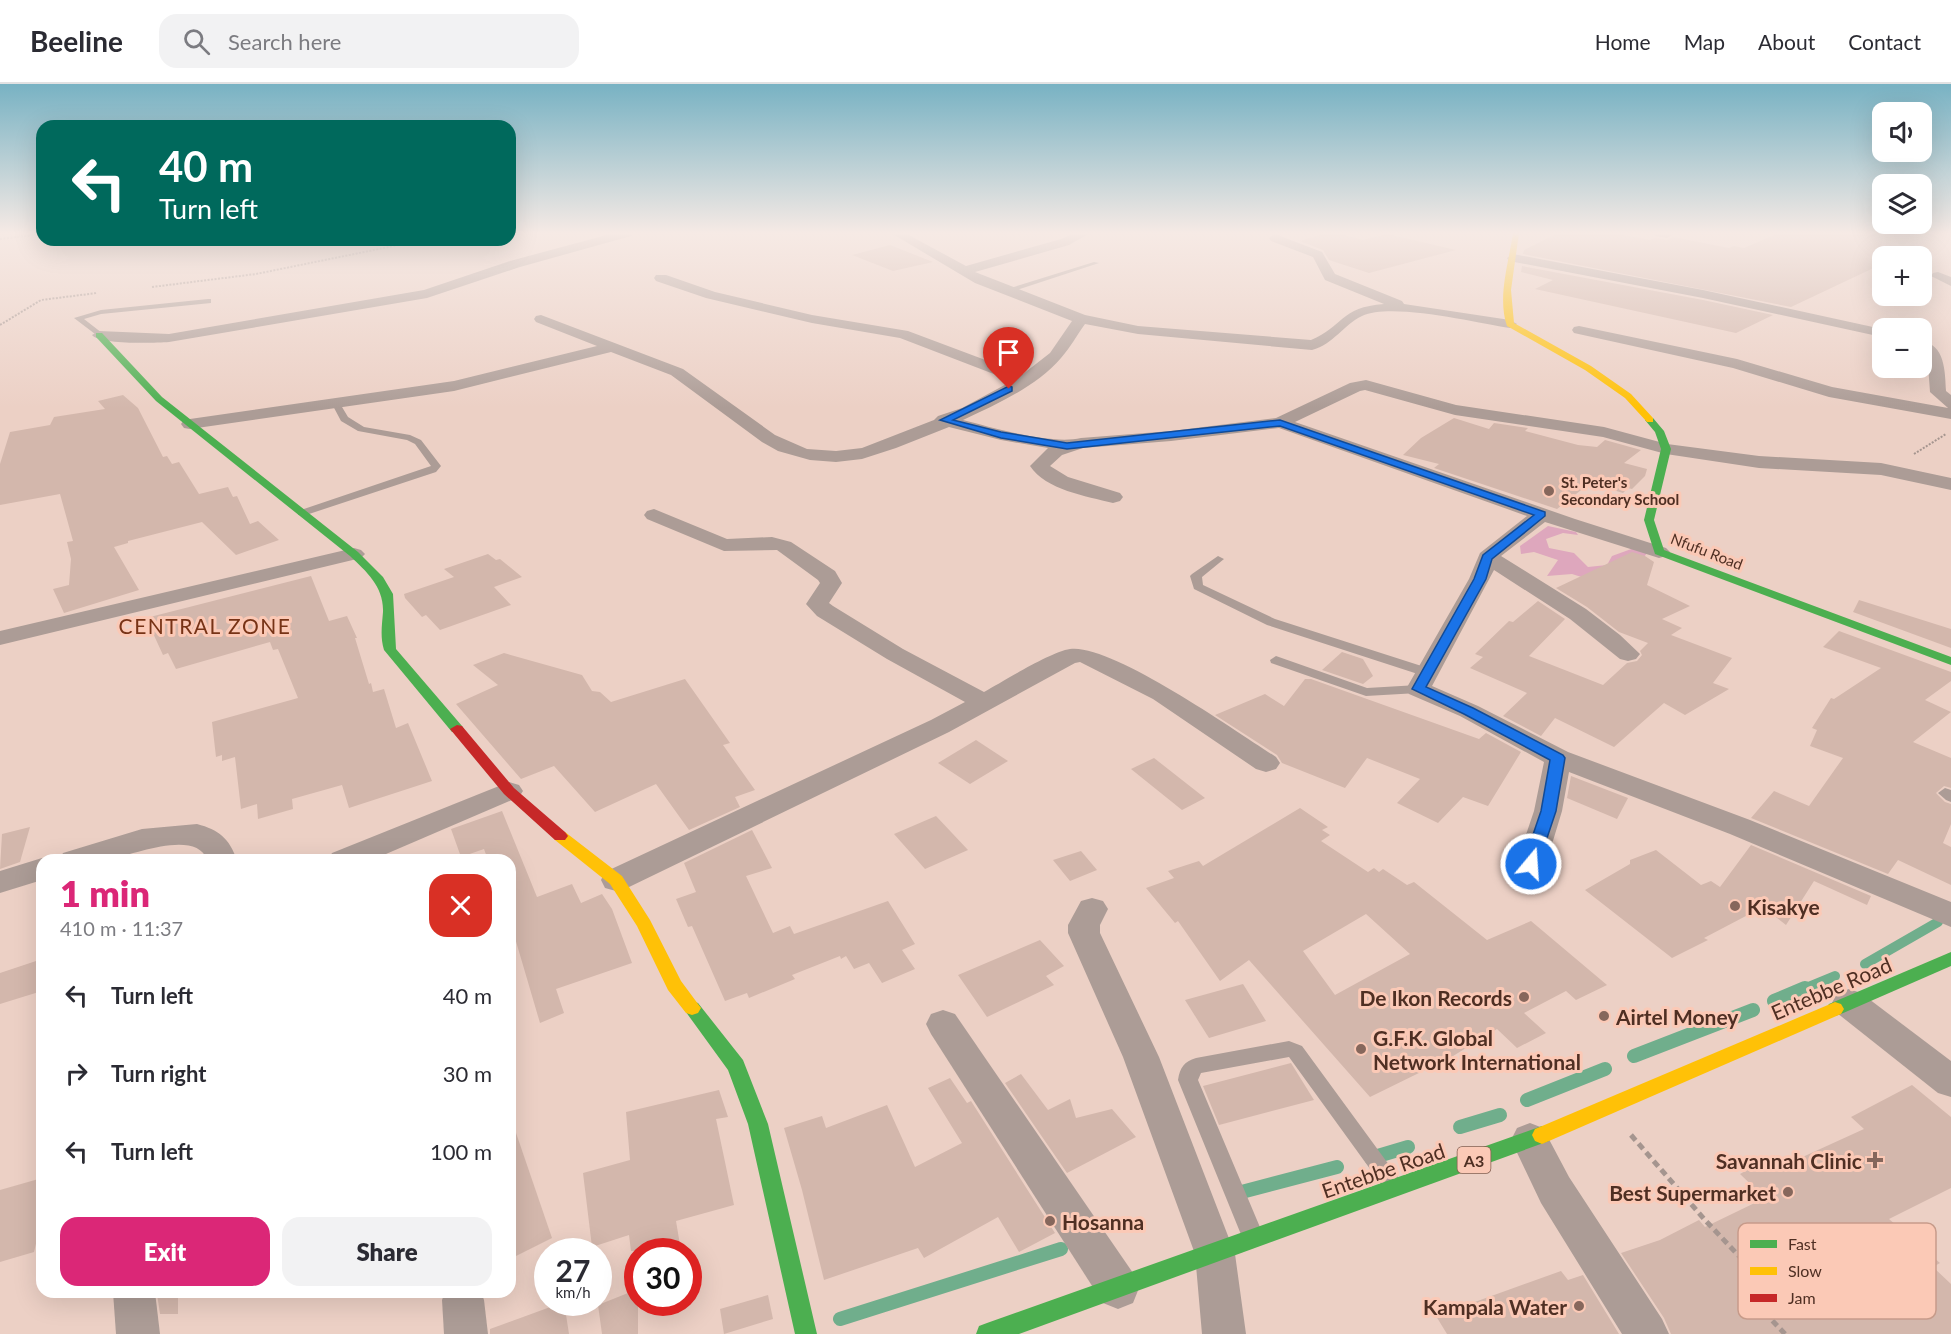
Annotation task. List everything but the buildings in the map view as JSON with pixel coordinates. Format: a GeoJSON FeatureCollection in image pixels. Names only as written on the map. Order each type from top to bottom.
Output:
{"type":"FeatureCollection","features":[{"type":"Feature","properties":{"kind":"street"},"geometry":{"type":"LineString","coordinates":[[99,335],[169,339],[436,291]]}},
{"type":"Feature","properties":{"kind":"street"},"geometry":{"type":"LineString","coordinates":[[700,291],[812,319],[903,334],[1025,380]]}},
{"type":"Feature","properties":{"kind":"street"},"geometry":{"type":"LineString","coordinates":[[1006,291],[1081,319],[1138,330],[1312,345],[1323,342],[1357,313],[1383,308],[1409,309],[1510,324],[1588,368],[1628,396],[1659,431],[1666,449]]}},
{"type":"Feature","properties":{"kind":"street"},"geometry":{"type":"LineString","coordinates":[[1365,291],[1409,309]]}},
{"type":"Feature","properties":{"kind":"street"},"geometry":{"type":"LineString","coordinates":[[1506,291],[1505,310],[1510,324]]}},
{"type":"Feature","properties":{"kind":"street"},"geometry":{"type":"LineString","coordinates":[[1689,291],[1872,331]]}},
{"type":"Feature","properties":{"kind":"street"},"geometry":{"type":"LineString","coordinates":[[541,319],[677,372],[692,380],[752,429],[801,453],[830,456],[868,451],[944,420],[1025,380],[1054,356],[1081,319]]}},
{"type":"Feature","properties":{"kind":"street"},"geometry":{"type":"LineString","coordinates":[[1579,330],[1737,364],[1829,392],[1951,414]]}},
{"type":"Feature","properties":{"kind":"street"},"geometry":{"type":"LineString","coordinates":[[99,335],[159,399],[354,554],[382,584],[389,595],[386,640],[390,650],[509,791],[568,843],[616,880],[644,924],[674,985],[736,1066],[758,1124],[806,1334]]}},
{"type":"Feature","properties":{"kind":"street"},"geometry":{"type":"LineString","coordinates":[[190,424],[482,381],[612,347]]}},
{"type":"Feature","properties":{"kind":"street"},"geometry":{"type":"LineString","coordinates":[[1932,352],[1938,392],[1951,404]]}},
{"type":"Feature","properties":{"kind":"street"},"geometry":{"type":"LineString","coordinates":[[944,420],[1001,435],[1067,446],[1280,423],[1356,386],[1366,385],[1455,410],[1604,432],[1666,449],[1759,462],[1881,469],[1951,484]]}},
{"type":"Feature","properties":{"kind":"street"},"geometry":{"type":"LineString","coordinates":[[1280,423],[1659,552]]}},
{"type":"Feature","properties":{"kind":"street"},"geometry":{"type":"LineString","coordinates":[[1067,446],[1056,451],[1039,466],[1043,473],[1113,497]]}},
{"type":"Feature","properties":{"kind":"street","name":"Nfufu Road"},"geometry":{"type":"LineString","coordinates":[[1666,449],[1649,520],[1659,552],[1951,661]]}},
{"type":"Feature","properties":{"kind":"street"},"geometry":{"type":"LineString","coordinates":[[1542,514],[1487,557],[1480,579],[1424,681],[1469,711],[1558,758],[1740,827],[1951,915]]}},
{"type":"Feature","properties":{"kind":"street"},"geometry":{"type":"LineString","coordinates":[[654,515],[724,545],[772,543],[784,546],[827,576],[831,583],[817,604],[825,611],[895,654],[984,702]]}},
{"type":"Feature","properties":{"kind":"street"},"geometry":{"type":"LineString","coordinates":[[0,638],[354,554]]}},
{"type":"Feature","properties":{"kind":"street"},"geometry":{"type":"LineString","coordinates":[[1487,557],[1553,596],[1600,629],[1628,654]]}},
{"type":"Feature","properties":{"kind":"street"},"geometry":{"type":"LineString","coordinates":[[616,880],[929,731],[1070,656],[1084,655],[1162,694],[1266,763]]}},
{"type":"Feature","properties":{"kind":"street"},"geometry":{"type":"LineString","coordinates":[[1531,864],[1548,811],[1558,758]]}},
{"type":"Feature","properties":{"kind":"street"},"geometry":{"type":"LineString","coordinates":[[357,854],[509,791]]}},
{"type":"Feature","properties":{"kind":"street"},"geometry":{"type":"LineString","coordinates":[[93,854],[142,839],[197,834],[217,846],[220,854]]}},
{"type":"Feature","properties":{"kind":"street"},"geometry":{"type":"LineString","coordinates":[[0,882],[36,871]]}},
{"type":"Feature","properties":{"kind":"street"},"geometry":{"type":"LineString","coordinates":[[1092,909],[1084,926],[1084,933],[1141,1057],[1215,1254],[1224,1334]]}},
{"type":"Feature","properties":{"kind":"street","name":"Entebbe Road"},"geometry":{"type":"LineString","coordinates":[[987,1334],[1215,1254],[1253,1237],[1530,1140],[1951,959]]}},
{"type":"Feature","properties":{"kind":"street"},"geometry":{"type":"LineString","coordinates":[[1849,1003],[1951,1082]]}},
{"type":"Feature","properties":{"kind":"street"},"geometry":{"type":"LineString","coordinates":[[943,1024],[1118,1288]]}},
{"type":"Feature","properties":{"kind":"street"},"geometry":{"type":"LineString","coordinates":[[1530,1140],[1555,1191],[1647,1334]]}},
{"type":"Feature","properties":{"kind":"street"},"geometry":{"type":"LineString","coordinates":[[135,1298],[138,1334]]}},
{"type":"Feature","properties":{"kind":"lane"},"geometry":{"type":"LineString","coordinates":[[99,335],[78,318],[101,312],[208,301]]}},
{"type":"Feature","properties":{"kind":"lane"},"geometry":{"type":"LineString","coordinates":[[302,513],[432,470],[436,466],[418,442],[410,438],[360,429],[344,419],[336,404]]}},
{"type":"Feature","properties":{"kind":"lane"},"geometry":{"type":"LineString","coordinates":[[1218,559],[1196,576],[1198,587],[1271,622],[1424,681]]}},
{"type":"Feature","properties":{"kind":"lane"},"geometry":{"type":"LineString","coordinates":[[1276,660],[1366,692],[1424,681]]}},
{"type":"Feature","properties":{"kind":"lane"},"geometry":{"type":"LineString","coordinates":[[1253,1237],[1188,1080],[1189,1071],[1196,1066],[1289,1049],[1295,1051],[1396,1188]]}},
{"type":"Feature","properties":{"kind":"path"},"geometry":{"type":"LineString","coordinates":[[0,324],[41,300],[98,293]]}},
{"type":"Feature","properties":{"kind":"path"},"geometry":{"type":"LineString","coordinates":[[1606,1107],[1738,1255]]}},
{"type":"Feature","properties":{"kind":"path"},"geometry":{"type":"LineString","coordinates":[[1771,1319],[1785,1334]]}},
{"type":"Feature","properties":{"kind":"shaded area"},"geometry":{"type":"Polygon","coordinates":[[[1548,526],[1576,532],[1578,535],[1563,533],[1546,539],[1549,548],[1574,553],[1588,567],[1607,565],[1612,556],[1634,548],[1647,553],[1641,561],[1594,581],[1572,574],[1547,576],[1558,560],[1534,552],[1521,554],[1520,546],[1548,526]]]}},
{"type":"Feature","properties":{"kind":"waterway"},"geometry":{"type":"LineString","coordinates":[[1865,964],[1938,922]]}},
{"type":"Feature","properties":{"kind":"waterway"},"geometry":{"type":"LineString","coordinates":[[1801,990],[1835,976]]}},
{"type":"Feature","properties":{"kind":"waterway"},"geometry":{"type":"LineString","coordinates":[[1774,1001],[1805,988]]}},
{"type":"Feature","properties":{"kind":"waterway"},"geometry":{"type":"LineString","coordinates":[[1634,1056],[1753,1010]]}},
{"type":"Feature","properties":{"kind":"waterway"},"geometry":{"type":"LineString","coordinates":[[1527,1100],[1605,1069]]}},
{"type":"Feature","properties":{"kind":"waterway"},"geometry":{"type":"LineString","coordinates":[[1460,1127],[1500,1115]]}},
{"type":"Feature","properties":{"kind":"waterway"},"geometry":{"type":"LineString","coordinates":[[1371,1158],[1408,1147]]}},
{"type":"Feature","properties":{"kind":"waterway"},"geometry":{"type":"LineString","coordinates":[[1234,1194],[1337,1167]]}},
{"type":"Feature","properties":{"kind":"waterway"},"geometry":{"type":"LineString","coordinates":[[840,1319],[1061,1249]]}},
{"type":"Feature","properties":{"kind":"traffic: fast"},"geometry":{"type":"LineString","coordinates":[[99,335],[159,399],[354,554],[373,573],[384,587],[389,603],[390,650],[457,729]]}},
{"type":"Feature","properties":{"kind":"traffic: fast"},"geometry":{"type":"LineString","coordinates":[[1650,420],[1659,431],[1666,449],[1649,520],[1659,552],[1951,661]]}},
{"type":"Feature","properties":{"kind":"traffic: fast"},"geometry":{"type":"LineString","coordinates":[[1835,1009],[1951,959]]}},
{"type":"Feature","properties":{"kind":"traffic: fast"},"geometry":{"type":"LineString","coordinates":[[692,1008],[736,1066],[758,1124],[806,1334]]}},
{"type":"Feature","properties":{"kind":"traffic: fast"},"geometry":{"type":"LineString","coordinates":[[987,1334],[1542,1135]]}},
{"type":"Feature","properties":{"kind":"traffic: slow"},"geometry":{"type":"LineString","coordinates":[[1508,291],[1510,324],[1588,368],[1628,396],[1650,420]]}},
{"type":"Feature","properties":{"kind":"traffic: slow"},"geometry":{"type":"LineString","coordinates":[[560,836],[616,880],[644,924],[674,985],[692,1008]]}},
{"type":"Feature","properties":{"kind":"traffic: slow"},"geometry":{"type":"LineString","coordinates":[[1542,1135],[1835,1009]]}},
{"type":"Feature","properties":{"kind":"traffic: jam"},"geometry":{"type":"LineString","coordinates":[[457,729],[509,791],[560,836]]}},
{"type":"Feature","properties":{"kind":"place","name":"St. Peter's Secondary School"},"geometry":{"type":"Point","coordinates":[1549,491]}},
{"type":"Feature","properties":{"kind":"place","name":"Kisakye"},"geometry":{"type":"Point","coordinates":[1735,906]}},
{"type":"Feature","properties":{"kind":"place","name":"De Ikon Records"},"geometry":{"type":"Point","coordinates":[1524,997]}},
{"type":"Feature","properties":{"kind":"place","name":"Airtel Money"},"geometry":{"type":"Point","coordinates":[1604,1016]}},
{"type":"Feature","properties":{"kind":"place","name":"G.F.K. Global Network International"},"geometry":{"type":"Point","coordinates":[1361,1049]}},
{"type":"Feature","properties":{"kind":"place","name":"Savannah Clinic"},"geometry":{"type":"Point","coordinates":[1875,1160]}},
{"type":"Feature","properties":{"kind":"place","name":"Best Supermarket"},"geometry":{"type":"Point","coordinates":[1788,1192]}},
{"type":"Feature","properties":{"kind":"place","name":"Hosanna"},"geometry":{"type":"Point","coordinates":[1050,1221]}},
{"type":"Feature","properties":{"kind":"place","name":"Kampala Water"},"geometry":{"type":"Point","coordinates":[1579,1306]}},
{"type":"Feature","properties":{"kind":"district","name":"CENTRAL ZONE"},"geometry":{"type":"Point","coordinates":[205,625]}},
{"type":"Feature","properties":{"kind":"route"},"geometry":{"type":"LineString","coordinates":[[1009,389],[944,420],[1001,435],[1067,446],[1280,423],[1542,514],[1487,557],[1480,579],[1418,689],[1469,711],[1558,758],[1548,801],[1548,811],[1531,864]]}}]}
